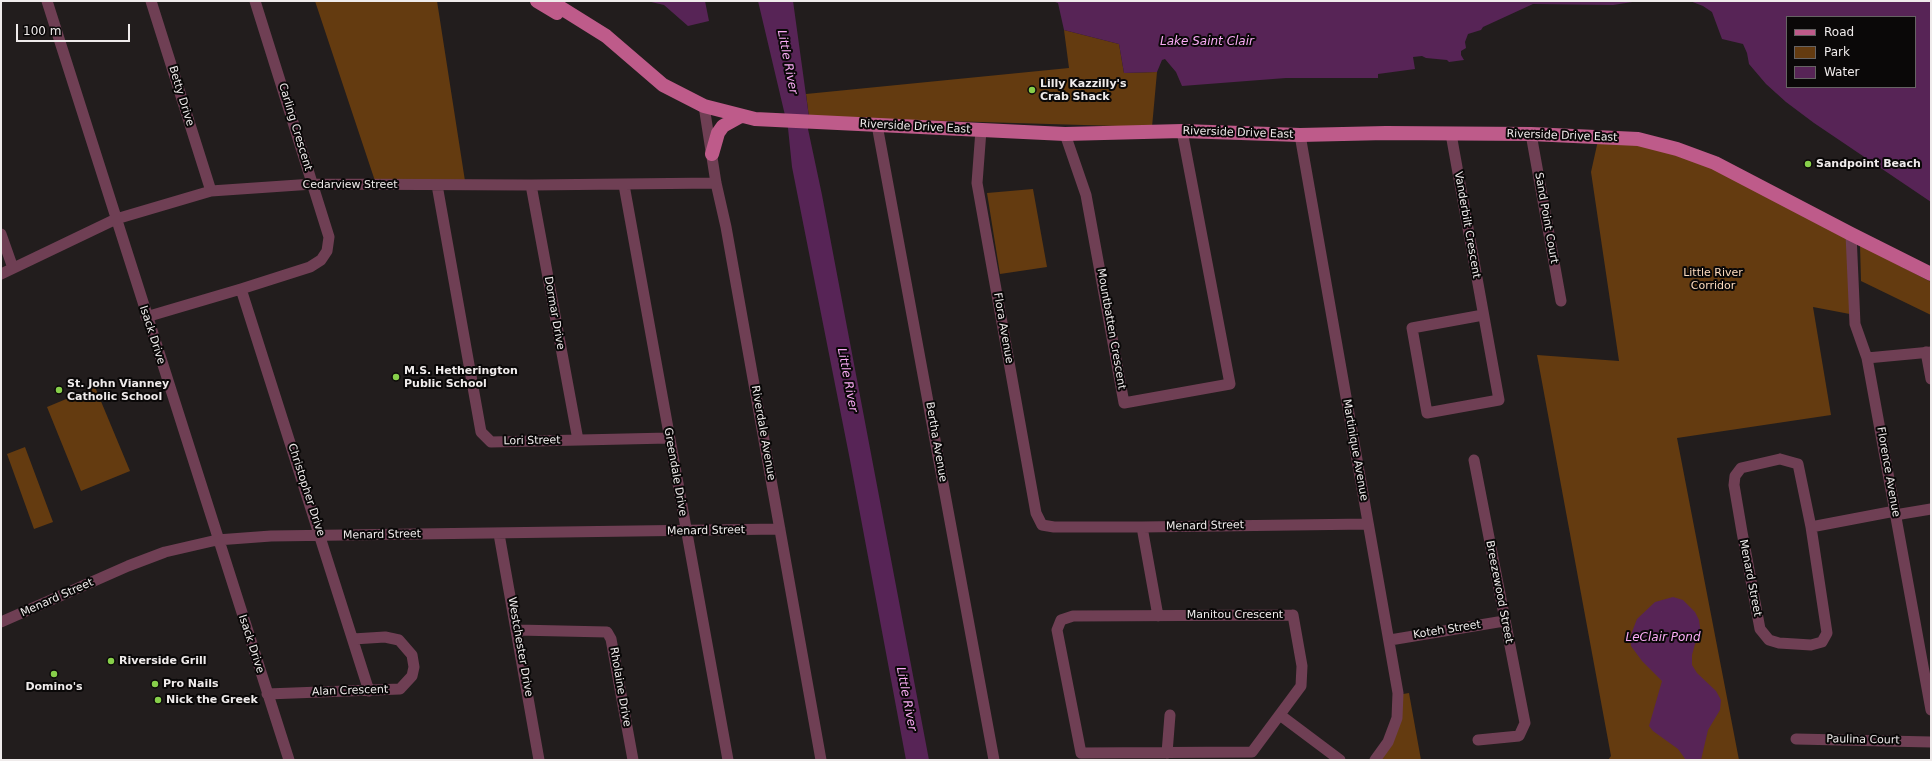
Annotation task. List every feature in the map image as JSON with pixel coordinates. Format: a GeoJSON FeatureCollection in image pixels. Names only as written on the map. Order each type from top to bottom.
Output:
{"type":"FeatureCollection","features":[{"type":"Feature","properties":{"kind":"main road"},"geometry":{"type":"LineString","coordinates":[[537,1],[566,18]]}},
{"type":"Feature","properties":{"kind":"main road","name":"Riverside Drive East"},"geometry":{"type":"LineString","coordinates":[[550,1],[606,36],[663,85],[704,106],[741,116],[764,120],[1065,134],[1182,131],[1300,135],[1386,133],[1531,134],[1638,139],[1677,149],[1726,169],[1931,274]]}},
{"type":"Feature","properties":{"kind":"main road"},"geometry":{"type":"LineString","coordinates":[[712,154],[718,133],[723,126],[741,116]]}},
{"type":"Feature","properties":{"kind":"street","name":"Isack Drive"},"geometry":{"type":"LineString","coordinates":[[47,1],[146,317],[289,760]]}},
{"type":"Feature","properties":{"kind":"street","name":"Betty Drive"},"geometry":{"type":"LineString","coordinates":[[151,1],[211,191]]}},
{"type":"Feature","properties":{"kind":"street","name":"Carling Crescent"},"geometry":{"type":"LineString","coordinates":[[146,317],[310,267],[321,260],[327,251],[329,237],[255,1]]}},
{"type":"Feature","properties":{"kind":"street","name":"Riverdale Avenue"},"geometry":{"type":"LineString","coordinates":[[704,106],[716,183],[727,235],[821,760]]}},
{"type":"Feature","properties":{"kind":"street","name":"Bertha Avenue"},"geometry":{"type":"LineString","coordinates":[[877,125],[994,760]]}},
{"type":"Feature","properties":{"kind":"street","name":"Flora Avenue"},"geometry":{"type":"LineString","coordinates":[[982,130],[977,183],[1036,513],[1042,525]]}},
{"type":"Feature","properties":{"kind":"street","name":"Mountbatten Crescent"},"geometry":{"type":"LineString","coordinates":[[1065,134],[1086,195],[1124,403],[1230,384],[1182,131]]}},
{"type":"Feature","properties":{"kind":"street","name":"Vanderbilt Crescent"},"geometry":{"type":"LineString","coordinates":[[1451,134],[1482,315],[1499,400],[1427,413],[1412,328],[1482,315]]}},
{"type":"Feature","properties":{"kind":"street","name":"Sand Point Court"},"geometry":{"type":"LineString","coordinates":[[1531,134],[1561,301]]}},
{"type":"Feature","properties":{"kind":"street","name":"Martinique Avenue"},"geometry":{"type":"LineString","coordinates":[[1300,135],[1368,524],[1390,640],[1398,693],[1397,718],[1388,742],[1375,760]]}},
{"type":"Feature","properties":{"kind":"street","name":"Cedarview Street"},"geometry":{"type":"LineString","coordinates":[[1,274],[116,219],[211,191],[313,184],[624,185],[716,183]]}},
{"type":"Feature","properties":{"kind":"street","name":"Lori Street"},"geometry":{"type":"LineString","coordinates":[[437,185],[481,432],[491,442],[669,438]]}},
{"type":"Feature","properties":{"kind":"street","name":"Dormar Drive"},"geometry":{"type":"LineString","coordinates":[[531,185],[578,440]]}},
{"type":"Feature","properties":{"kind":"street","name":"Greendale Drive"},"geometry":{"type":"LineString","coordinates":[[624,185],[685,531],[728,760]]}},
{"type":"Feature","properties":{"kind":"street"},"geometry":{"type":"LineString","coordinates":[[1,234],[13,268]]}},
{"type":"Feature","properties":{"kind":"street","name":"Florence Avenue"},"geometry":{"type":"LineString","coordinates":[[1851,234],[1855,324],[1867,358],[1931,710]]}},
{"type":"Feature","properties":{"kind":"street","name":"Christopher Drive"},"geometry":{"type":"LineString","coordinates":[[241,289],[369,691]]}},
{"type":"Feature","properties":{"kind":"street"},"geometry":{"type":"LineString","coordinates":[[1867,358],[1928,352],[1931,380]]}},
{"type":"Feature","properties":{"kind":"street","name":"Menard Street"},"geometry":{"type":"LineString","coordinates":[[1780,459],[1798,464],[1811,527],[1827,633],[1822,642],[1812,645],[1779,643],[1769,640],[1760,629],[1734,485],[1734,476],[1740,468],[1780,459]]}},
{"type":"Feature","properties":{"kind":"street","name":"Breezewood Street"},"geometry":{"type":"LineString","coordinates":[[1474,460],[1525,724],[1519,736],[1478,740]]}},
{"type":"Feature","properties":{"kind":"street"},"geometry":{"type":"LineString","coordinates":[[1811,527],[1895,513],[1931,509]]}},
{"type":"Feature","properties":{"kind":"street","name":"Menard Street"},"geometry":{"type":"LineString","coordinates":[[1042,525],[1054,527],[1142,527],[1368,524]]}},
{"type":"Feature","properties":{"kind":"street"},"geometry":{"type":"LineString","coordinates":[[1142,527],[1158,616]]}},
{"type":"Feature","properties":{"kind":"street","name":"Menard Street"},"geometry":{"type":"LineString","coordinates":[[1,622],[165,552],[218,540],[320,536],[780,529]]}},
{"type":"Feature","properties":{"kind":"street","name":"Westchester Drive"},"geometry":{"type":"LineString","coordinates":[[499,534],[539,760]]}},
{"type":"Feature","properties":{"kind":"street","name":"Manitou Crescent"},"geometry":{"type":"LineString","coordinates":[[1292,615],[1302,666],[1301,686],[1280,715],[1252,752],[1081,753],[1057,630],[1061,620],[1073,616],[1292,615]]}},
{"type":"Feature","properties":{"kind":"street","name":"Koteh Street"},"geometry":{"type":"LineString","coordinates":[[1390,640],[1504,621]]}},
{"type":"Feature","properties":{"kind":"street","name":"Rholaine Drive"},"geometry":{"type":"LineString","coordinates":[[517,630],[592,630],[607,632],[612,639],[633,760]]}},
{"type":"Feature","properties":{"kind":"street","name":"Alan Crescent"},"geometry":{"type":"LineString","coordinates":[[267,694],[400,689],[412,676],[414,667],[412,655],[400,640],[385,637],[353,639]]}},
{"type":"Feature","properties":{"kind":"street"},"geometry":{"type":"LineString","coordinates":[[1167,753],[1170,715]]}},
{"type":"Feature","properties":{"kind":"street"},"geometry":{"type":"LineString","coordinates":[[1280,715],[1340,760]]}},
{"type":"Feature","properties":{"kind":"street","name":"Paulina Court"},"geometry":{"type":"LineString","coordinates":[[1796,739],[1931,742]]}},
{"type":"Feature","properties":{"kind":"green space"},"geometry":{"type":"Polygon","coordinates":[[[315,1],[437,1],[465,181],[376,184],[315,1]]]}},
{"type":"Feature","properties":{"kind":"green space"},"geometry":{"type":"Polygon","coordinates":[[[1064,30],[1119,44],[1124,73],[1157,72],[1152,127],[809,117],[806,94],[1069,68],[1064,30]]]}},
{"type":"Feature","properties":{"kind":"green space","name":"Little River Corridor"},"geometry":{"type":"Polygon","coordinates":[[[1599,136],[1658,143],[1852,235],[1855,315],[1813,307],[1831,415],[1677,438],[1739,760],[1608,760],[1611,756],[1537,355],[1619,361],[1591,172],[1599,136]]]}},
{"type":"Feature","properties":{"kind":"green space"},"geometry":{"type":"Polygon","coordinates":[[[1033,189],[1047,267],[1000,274],[987,193],[1033,189]]]}},
{"type":"Feature","properties":{"kind":"green space"},"geometry":{"type":"Polygon","coordinates":[[[1860,245],[1931,282],[1931,315],[1861,281],[1860,245]]]}},
{"type":"Feature","properties":{"kind":"green space"},"geometry":{"type":"Polygon","coordinates":[[[95,387],[130,471],[81,491],[47,407],[95,387]]]}},
{"type":"Feature","properties":{"kind":"green space"},"geometry":{"type":"Polygon","coordinates":[[[25,447],[53,522],[34,529],[7,454],[25,447]]]}},
{"type":"Feature","properties":{"kind":"green space"},"geometry":{"type":"Polygon","coordinates":[[[1409,693],[1421,760],[1381,760],[1403,694],[1409,693]]]}},
{"type":"Feature","properties":{"kind":"water"},"geometry":{"type":"Polygon","coordinates":[[[647,1],[705,1],[709,21],[688,26],[664,5],[647,1]]]}},
{"type":"Feature","properties":{"kind":"water","name":"Little River"},"geometry":{"type":"Polygon","coordinates":[[[758,1],[793,1],[809,117],[808,129],[822,195],[929,760],[906,760],[850,460],[792,167],[788,128],[758,1]]]}},
{"type":"Feature","properties":{"kind":"water","name":"Lake Saint Clair"},"geometry":{"type":"Polygon","coordinates":[[[1052,1],[1639,1],[1613,5],[1533,4],[1483,27],[1481,30],[1468,34],[1465,42],[1466,48],[1461,51],[1461,55],[1464,60],[1449,62],[1447,60],[1426,58],[1422,56],[1413,57],[1415,69],[1378,74],[1378,78],[1286,78],[1182,86],[1176,72],[1165,59],[1162,60],[1157,72],[1124,73],[1119,44],[1064,30],[1058,3],[1052,1]]]}},
{"type":"Feature","properties":{"kind":"water"},"geometry":{"type":"Polygon","coordinates":[[[1690,1],[1931,1],[1931,202],[1814,123],[1786,102],[1766,84],[1749,64],[1747,53],[1743,44],[1722,39],[1712,12],[1703,6],[1690,1]]]}},
{"type":"Feature","properties":{"kind":"water","name":"LeClair Pond"},"geometry":{"type":"Polygon","coordinates":[[[1673,597],[1683,600],[1695,612],[1699,620],[1701,635],[1695,644],[1692,655],[1692,665],[1697,673],[1716,691],[1721,700],[1720,710],[1708,730],[1701,760],[1686,760],[1678,749],[1653,731],[1649,726],[1662,681],[1642,661],[1631,646],[1630,637],[1637,619],[1655,602],[1673,597]]]}},
{"type":"Feature","properties":{"kind":"place","name":"Lilly Kazzilly's Crab Shack"},"geometry":{"type":"Point","coordinates":[1032,90]}},
{"type":"Feature","properties":{"kind":"place","name":"Sandpoint Beach"},"geometry":{"type":"Point","coordinates":[1808,164]}},
{"type":"Feature","properties":{"kind":"place","name":"M.S. Hetherington Public School"},"geometry":{"type":"Point","coordinates":[396,377]}},
{"type":"Feature","properties":{"kind":"place","name":"St. John Vianney Catholic School"},"geometry":{"type":"Point","coordinates":[59,390]}},
{"type":"Feature","properties":{"kind":"place","name":"Riverside Grill"},"geometry":{"type":"Point","coordinates":[111,661]}},
{"type":"Feature","properties":{"kind":"place","name":"Domino's"},"geometry":{"type":"Point","coordinates":[54,674]}},
{"type":"Feature","properties":{"kind":"place","name":"Pro Nails"},"geometry":{"type":"Point","coordinates":[155,684]}},
{"type":"Feature","properties":{"kind":"place","name":"Nick the Greek"},"geometry":{"type":"Point","coordinates":[158,700]}}]}
